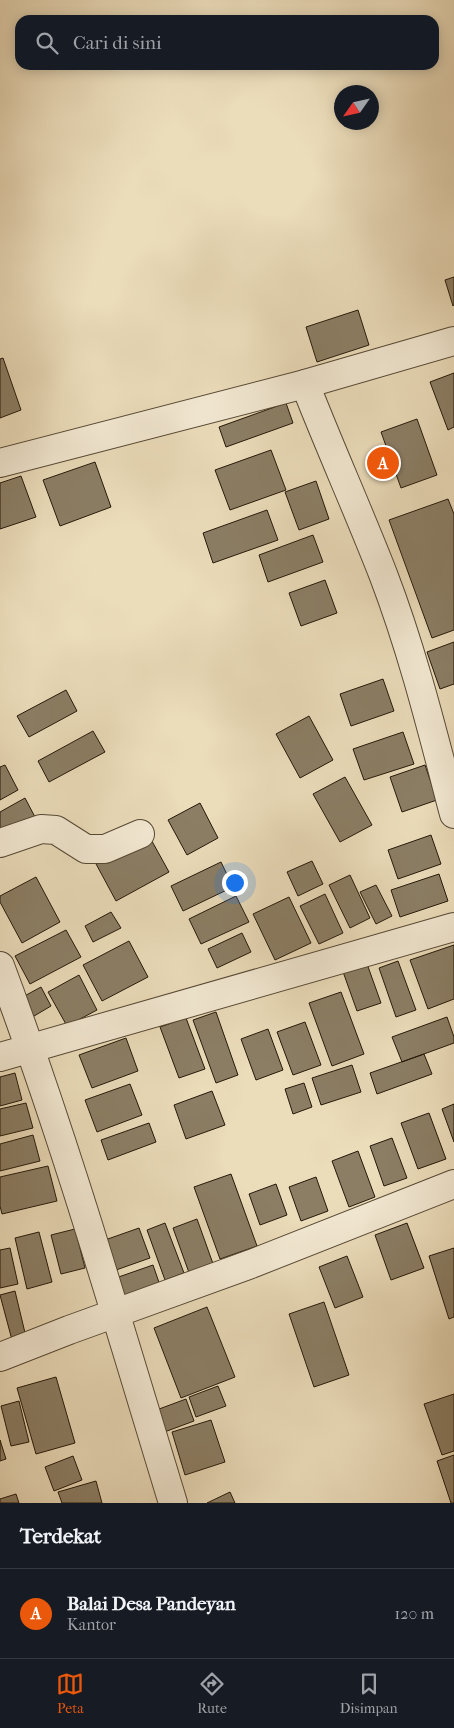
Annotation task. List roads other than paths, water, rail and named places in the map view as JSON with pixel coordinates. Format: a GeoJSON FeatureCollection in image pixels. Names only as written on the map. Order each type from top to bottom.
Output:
{"type":"FeatureCollection","features":[{"type":"Feature","properties":{"kind":"street"},"geometry":{"type":"LineString","coordinates":[[0,462],[306,384],[454,341]]}},
{"type":"Feature","properties":{"kind":"street"},"geometry":{"type":"LineString","coordinates":[[306,384],[392,601],[417,674],[454,814]]}},
{"type":"Feature","properties":{"kind":"street"},"geometry":{"type":"LineString","coordinates":[[0,843],[41,829],[56,830],[86,849],[105,849],[140,834]]}},
{"type":"Feature","properties":{"kind":"street"},"geometry":{"type":"LineString","coordinates":[[0,1057],[454,927]]}},
{"type":"Feature","properties":{"kind":"street"},"geometry":{"type":"LineString","coordinates":[[0,966],[31,1048],[116,1314],[173,1503]]}},
{"type":"Feature","properties":{"kind":"street"},"geometry":{"type":"LineString","coordinates":[[0,1357],[250,1264],[454,1184]]}},
{"type":"Feature","properties":{"kind":"place","name":"Balai Desa Pandeyan"},"geometry":{"type":"Point","coordinates":[383,463]}}]}
